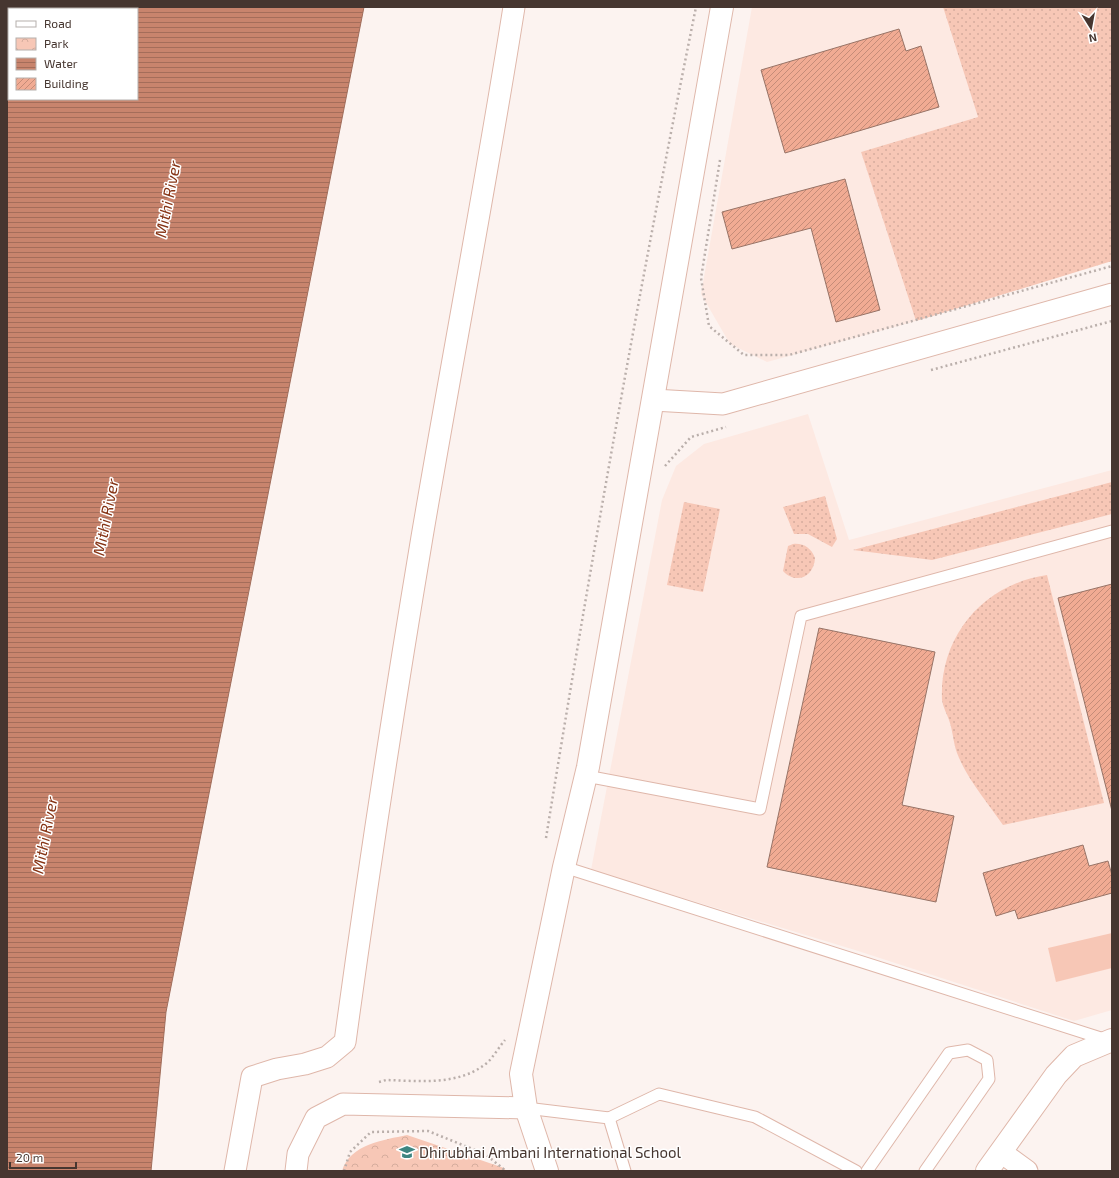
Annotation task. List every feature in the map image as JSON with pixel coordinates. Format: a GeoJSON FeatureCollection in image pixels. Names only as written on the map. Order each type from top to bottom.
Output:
{"type":"FeatureCollection","features":[{"type":"Feature","properties":{"kind":"street"},"geometry":{"type":"LineString","coordinates":[[235,1171],[252,1077],[327,1057],[345,1042],[369,863],[420,550],[514,7]]}},
{"type":"Feature","properties":{"kind":"street"},"geometry":{"type":"LineString","coordinates":[[547,1171],[526,1108],[521,1074],[564,867],[586,776],[722,7]]}},
{"type":"Feature","properties":{"kind":"street"},"geometry":{"type":"LineString","coordinates":[[653,400],[723,404],[1112,294]]}},
{"type":"Feature","properties":{"kind":"street"},"geometry":{"type":"LineString","coordinates":[[987,1171],[1056,1075],[1074,1056],[1111,1041]]}},
{"type":"Feature","properties":{"kind":"street"},"geometry":{"type":"LineString","coordinates":[[296,1171],[298,1154],[316,1118],[343,1104],[526,1108]]}},
{"type":"Feature","properties":{"kind":"street"},"geometry":{"type":"LineString","coordinates":[[1001,1152],[1027,1171]]}},
{"type":"Feature","properties":{"kind":"lane"},"geometry":{"type":"LineString","coordinates":[[586,776],[760,809],[801,616],[1112,531]]}},
{"type":"Feature","properties":{"kind":"lane"},"geometry":{"type":"LineString","coordinates":[[564,867],[1111,1041]]}},
{"type":"Feature","properties":{"kind":"lane"},"geometry":{"type":"LineString","coordinates":[[867,1171],[949,1053],[968,1050],[987,1060],[989,1079],[925,1171]]}},
{"type":"Feature","properties":{"kind":"lane"},"geometry":{"type":"LineString","coordinates":[[526,1108],[609,1118],[659,1094],[755,1118],[856,1171]]}},
{"type":"Feature","properties":{"kind":"lane"},"geometry":{"type":"LineString","coordinates":[[609,1118],[625,1171]]}},
{"type":"Feature","properties":{"kind":"path"},"geometry":{"type":"LineString","coordinates":[[545,846],[581,618],[657,199],[696,7]]}},
{"type":"Feature","properties":{"kind":"path"},"geometry":{"type":"LineString","coordinates":[[721,154],[701,278],[709,326],[744,355],[789,355],[979,304],[1112,266]]}},
{"type":"Feature","properties":{"kind":"path"},"geometry":{"type":"LineString","coordinates":[[372,1084],[386,1080],[430,1081],[461,1077],[488,1062],[509,1035]]}},
{"type":"Feature","properties":{"kind":"path"},"geometry":{"type":"LineString","coordinates":[[344,1171],[350,1152],[371,1132],[414,1131],[428,1131],[485,1154],[506,1171]]}},
{"type":"Feature","properties":{"kind":"shaded area"},"geometry":{"type":"Polygon","coordinates":[[[752,7],[943,7],[978,117],[861,152],[916,321],[767,362],[730,344],[701,294],[752,7]]]}},
{"type":"Feature","properties":{"kind":"shaded area"},"geometry":{"type":"Polygon","coordinates":[[[808,414],[849,540],[1112,470],[1112,1010],[1074,1021],[855,950],[591,870],[662,500],[676,466],[704,444],[808,414]]]}},
{"type":"Feature","properties":{"kind":"green space"},"geometry":{"type":"Polygon","coordinates":[[[943,7],[1112,7],[1112,261],[916,321],[861,152],[978,117],[943,7]]]}},
{"type":"Feature","properties":{"kind":"green space"},"geometry":{"type":"Polygon","coordinates":[[[1112,482],[1112,514],[932,560],[853,550],[1112,482]]]}},
{"type":"Feature","properties":{"kind":"green space"},"geometry":{"type":"Polygon","coordinates":[[[825,496],[837,539],[832,547],[808,534],[794,534],[783,507],[825,496]]]}},
{"type":"Feature","properties":{"kind":"green space"},"geometry":{"type":"Polygon","coordinates":[[[684,502],[720,509],[703,592],[667,585],[684,502]]]}},
{"type":"Feature","properties":{"kind":"green space"},"geometry":{"type":"Polygon","coordinates":[[[793,544],[804,545],[811,551],[815,558],[814,565],[804,577],[793,578],[783,571],[788,546],[793,544]]]}},
{"type":"Feature","properties":{"kind":"green space"},"geometry":{"type":"Polygon","coordinates":[[[1047,575],[1104,803],[1003,825],[961,763],[942,700],[943,677],[948,655],[957,635],[970,617],[985,602],[1004,589],[1024,580],[1047,575]]]}},
{"type":"Feature","properties":{"kind":"green space"},"geometry":{"type":"Polygon","coordinates":[[[1112,933],[1112,968],[1056,982],[1048,948],[1112,933]]]}},
{"type":"Feature","properties":{"kind":"green space","name":"Dhirubhai Ambani International School"},"geometry":{"type":"Polygon","coordinates":[[[407,1135],[504,1168],[506,1171],[342,1171],[346,1162],[360,1149],[378,1141],[407,1135]]]}},
{"type":"Feature","properties":{"kind":"water","name":"Mithi River"},"geometry":{"type":"Polygon","coordinates":[[[7,7],[364,7],[166,1012],[151,1171],[7,1171],[7,7]]]}},
{"type":"Feature","properties":{"kind":"building"},"geometry":{"type":"Polygon","coordinates":[[[899,29],[906,51],[921,46],[939,107],[785,153],[761,70],[899,29]]]}},
{"type":"Feature","properties":{"kind":"building"},"geometry":{"type":"Polygon","coordinates":[[[845,179],[880,310],[836,322],[811,228],[732,249],[722,212],[845,179]]]}},
{"type":"Feature","properties":{"kind":"building"},"geometry":{"type":"Polygon","coordinates":[[[1112,584],[1112,811],[1058,598],[1112,584]]]}},
{"type":"Feature","properties":{"kind":"building"},"geometry":{"type":"Polygon","coordinates":[[[819,628],[935,652],[902,805],[954,816],[936,902],[767,867],[819,628]]]}},
{"type":"Feature","properties":{"kind":"building"},"geometry":{"type":"Polygon","coordinates":[[[1083,845],[1089,866],[1108,861],[1112,875],[1112,893],[1018,919],[1015,910],[996,916],[983,873],[1083,845]]]}},
{"type":"Feature","properties":{"kind":"place","name":"Dhirubhai Ambani International School"},"geometry":{"type":"Point","coordinates":[407,1152]}}]}
